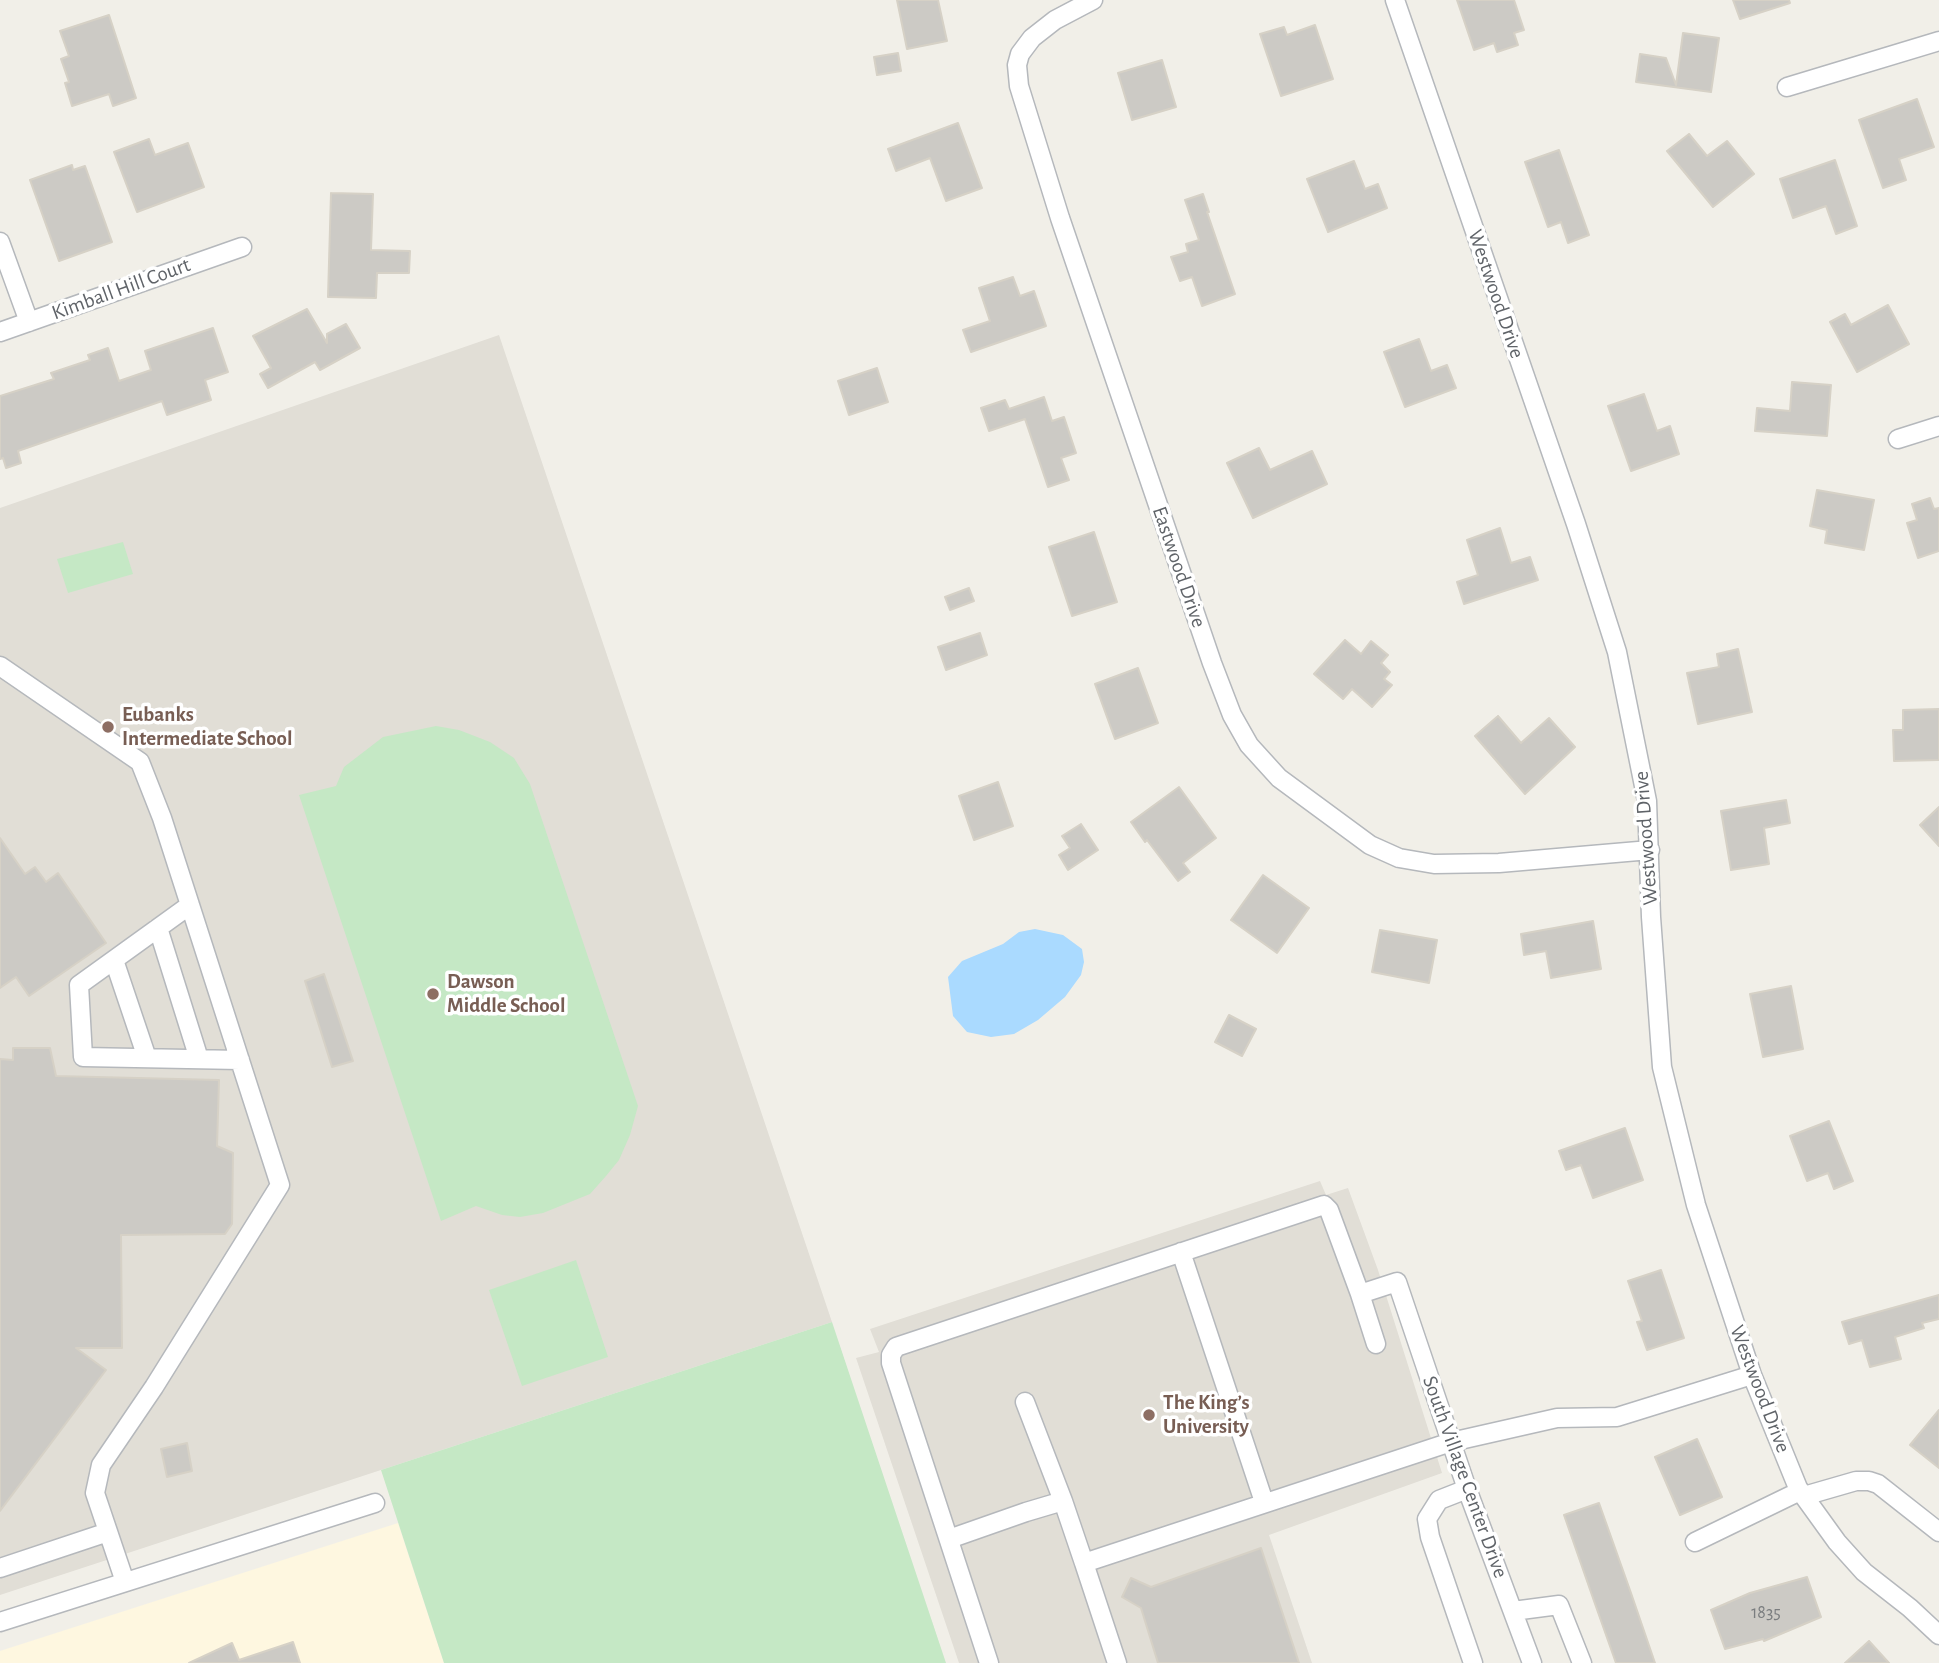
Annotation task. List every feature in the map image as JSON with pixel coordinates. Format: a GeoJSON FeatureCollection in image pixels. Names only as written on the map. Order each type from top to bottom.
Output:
{"type":"FeatureCollection","features":[{"type":"Feature","properties":{"kind":"street","name":"Eastwood Drive"},"geometry":{"type":"LineString","coordinates":[[1093,0],[1055,20],[1032,38],[1020,54],[1017,65],[1019,86],[1060,218],[1212,663],[1231,715],[1249,745],[1279,778],[1370,845],[1399,858],[1434,864],[1499,863],[1650,850]]}},
{"type":"Feature","properties":{"kind":"street","name":"Westwood Drive"},"geometry":{"type":"LineString","coordinates":[[1395,0],[1576,524],[1617,652],[1647,801],[1651,917],[1662,1067],[1696,1205],[1752,1375],[1802,1493],[1864,1572],[1939,1635]]}},
{"type":"Feature","properties":{"kind":"street"},"geometry":{"type":"LineString","coordinates":[[1787,87],[1939,41]]}},
{"type":"Feature","properties":{"kind":"street"},"geometry":{"type":"LineString","coordinates":[[0,242],[29,322]]}},
{"type":"Feature","properties":{"kind":"street","name":"Kimball Hill Court"},"geometry":{"type":"LineString","coordinates":[[0,332],[242,247]]}},
{"type":"Feature","properties":{"kind":"street"},"geometry":{"type":"LineString","coordinates":[[1898,439],[1939,426]]}},
{"type":"Feature","properties":{"kind":"street"},"geometry":{"type":"LineString","coordinates":[[0,666],[140,762],[162,818],[281,1185],[155,1387],[101,1465],[95,1493],[125,1582]]}},
{"type":"Feature","properties":{"kind":"street"},"geometry":{"type":"LineString","coordinates":[[190,905],[79,985],[83,1057],[240,1060]]}},
{"type":"Feature","properties":{"kind":"street"},"geometry":{"type":"LineString","coordinates":[[158,929],[199,1059]]}},
{"type":"Feature","properties":{"kind":"street"},"geometry":{"type":"LineString","coordinates":[[114,960],[147,1058]]}},
{"type":"Feature","properties":{"kind":"street"},"geometry":{"type":"LineString","coordinates":[[989,1663],[891,1363],[891,1355],[896,1347],[1324,1205],[1329,1210],[1376,1344]]}},
{"type":"Feature","properties":{"kind":"street"},"geometry":{"type":"LineString","coordinates":[[1181,1252],[1264,1502]]}},
{"type":"Feature","properties":{"kind":"street","name":"South Village Center Drive"},"geometry":{"type":"LineString","coordinates":[[1360,1294],[1397,1282],[1467,1489],[1513,1611],[1526,1662]]}},
{"type":"Feature","properties":{"kind":"street"},"geometry":{"type":"LineString","coordinates":[[1084,1563],[1451,1442],[1556,1418],[1617,1417],[1752,1375]]}},
{"type":"Feature","properties":{"kind":"street"},"geometry":{"type":"LineString","coordinates":[[1025,1402],[1063,1501],[1117,1663]]}},
{"type":"Feature","properties":{"kind":"street"},"geometry":{"type":"LineString","coordinates":[[1695,1542],[1802,1493],[1869,1481],[1878,1484],[1939,1532]]}},
{"type":"Feature","properties":{"kind":"street"},"geometry":{"type":"LineString","coordinates":[[1467,1489],[1439,1500],[1427,1519],[1430,1537],[1473,1663]]}},
{"type":"Feature","properties":{"kind":"street"},"geometry":{"type":"LineString","coordinates":[[949,1539],[1063,1501]]}},
{"type":"Feature","properties":{"kind":"street"},"geometry":{"type":"LineString","coordinates":[[0,1622],[375,1503]]}},
{"type":"Feature","properties":{"kind":"street"},"geometry":{"type":"LineString","coordinates":[[0,1569],[108,1532]]}},
{"type":"Feature","properties":{"kind":"street"},"geometry":{"type":"LineString","coordinates":[[1513,1611],[1559,1605],[1582,1663]]}},
{"type":"Feature","properties":{"kind":"shaded area","name":"Dawson Middle School"},"geometry":{"type":"Polygon","coordinates":[[[499,335],[832,1322],[0,1595],[0,508],[499,335]]]}},
{"type":"Feature","properties":{"kind":"shaded area","name":"The King’s University"},"geometry":{"type":"Polygon","coordinates":[[[1320,1181],[1326,1195],[1348,1188],[1378,1270],[1442,1473],[1269,1535],[1312,1663],[959,1663],[856,1358],[879,1352],[870,1329],[1320,1181]]]}},
{"type":"Feature","properties":{"kind":"shaded area"},"geometry":{"type":"Polygon","coordinates":[[[398,1523],[444,1663],[0,1663],[0,1651],[398,1523]]]}},
{"type":"Feature","properties":{"kind":"green space"},"geometry":{"type":"Polygon","coordinates":[[[123,542],[133,574],[68,593],[57,559],[123,542]]]}},
{"type":"Feature","properties":{"kind":"green space"},"geometry":{"type":"Polygon","coordinates":[[[436,726],[459,730],[490,742],[514,758],[530,784],[638,1106],[619,1160],[606,1176],[590,1194],[543,1213],[520,1217],[502,1215],[476,1206],[441,1221],[299,795],[336,786],[344,767],[383,737],[436,726]]]}},
{"type":"Feature","properties":{"kind":"green space"},"geometry":{"type":"Polygon","coordinates":[[[576,1260],[608,1357],[522,1386],[489,1290],[576,1260]]]}},
{"type":"Feature","properties":{"kind":"green space"},"geometry":{"type":"Polygon","coordinates":[[[832,1322],[946,1663],[444,1663],[381,1470],[832,1322]]]}},
{"type":"Feature","properties":{"kind":"water"},"geometry":{"type":"Polygon","coordinates":[[[1035,929],[1063,935],[1082,949],[1084,962],[1081,975],[1065,997],[1038,1020],[1014,1034],[991,1037],[967,1032],[953,1016],[948,977],[962,961],[1003,944],[1019,932],[1035,929]]]}},
{"type":"Feature","properties":{"kind":"building"},"geometry":{"type":"Polygon","coordinates":[[[897,0],[938,0],[947,41],[907,49],[897,0]]]}},
{"type":"Feature","properties":{"kind":"building"},"geometry":{"type":"Polygon","coordinates":[[[1457,0],[1514,0],[1524,30],[1514,33],[1518,45],[1497,52],[1494,43],[1474,50],[1457,0]]]}},
{"type":"Feature","properties":{"kind":"building"},"geometry":{"type":"Polygon","coordinates":[[[1733,0],[1789,0],[1790,3],[1740,19],[1733,0]]]}},
{"type":"Feature","properties":{"kind":"building"},"geometry":{"type":"Polygon","coordinates":[[[109,15],[136,98],[113,106],[109,94],[72,106],[65,83],[69,82],[61,59],[69,56],[60,31],[109,15]]]}},
{"type":"Feature","properties":{"kind":"building"},"geometry":{"type":"Polygon","coordinates":[[[1315,25],[1333,79],[1281,96],[1260,34],[1284,27],[1287,35],[1315,25]]]}},
{"type":"Feature","properties":{"kind":"building"},"geometry":{"type":"Polygon","coordinates":[[[1683,33],[1719,38],[1711,92],[1636,82],[1640,54],[1666,58],[1676,85],[1683,33]]]}},
{"type":"Feature","properties":{"kind":"building"},"geometry":{"type":"Polygon","coordinates":[[[898,53],[901,71],[877,75],[874,57],[898,53]]]}},
{"type":"Feature","properties":{"kind":"building"},"geometry":{"type":"Polygon","coordinates":[[[1162,60],[1176,107],[1132,120],[1118,73],[1162,60]]]}},
{"type":"Feature","properties":{"kind":"building"},"geometry":{"type":"Polygon","coordinates":[[[1917,99],[1934,147],[1899,159],[1906,180],[1883,188],[1859,120],[1917,99]]]}},
{"type":"Feature","properties":{"kind":"building"},"geometry":{"type":"Polygon","coordinates":[[[958,123],[982,188],[946,201],[930,158],[896,171],[888,149],[958,123]]]}},
{"type":"Feature","properties":{"kind":"building"},"geometry":{"type":"Polygon","coordinates":[[[1689,134],[1707,156],[1727,141],[1754,174],[1713,207],[1667,151],[1689,134]]]}},
{"type":"Feature","properties":{"kind":"building"},"geometry":{"type":"Polygon","coordinates":[[[149,139],[155,155],[188,143],[204,187],[137,212],[114,152],[149,139]]]}},
{"type":"Feature","properties":{"kind":"building"},"geometry":{"type":"Polygon","coordinates":[[[1559,150],[1589,235],[1568,243],[1561,222],[1548,227],[1525,162],[1559,150]]]}},
{"type":"Feature","properties":{"kind":"building"},"geometry":{"type":"Polygon","coordinates":[[[1835,160],[1857,226],[1836,234],[1826,206],[1793,218],[1780,179],[1835,160]]]}},
{"type":"Feature","properties":{"kind":"building"},"geometry":{"type":"Polygon","coordinates":[[[1354,161],[1365,189],[1378,184],[1387,208],[1328,232],[1307,179],[1354,161]]]}},
{"type":"Feature","properties":{"kind":"building"},"geometry":{"type":"Polygon","coordinates":[[[72,165],[73,170],[85,166],[112,242],[59,261],[30,180],[72,165]]]}},
{"type":"Feature","properties":{"kind":"building"},"geometry":{"type":"Polygon","coordinates":[[[331,193],[373,194],[371,250],[410,251],[409,273],[377,273],[376,298],[328,297],[331,193]]]}},
{"type":"Feature","properties":{"kind":"building"},"geometry":{"type":"Polygon","coordinates":[[[1203,194],[1235,294],[1202,306],[1192,277],[1180,281],[1171,257],[1188,252],[1186,244],[1199,240],[1185,200],[1203,194]]]}},
{"type":"Feature","properties":{"kind":"building"},"geometry":{"type":"Polygon","coordinates":[[[1013,277],[1020,296],[1034,291],[1046,326],[971,352],[963,330],[990,321],[979,288],[1013,277]]]}},
{"type":"Feature","properties":{"kind":"building"},"geometry":{"type":"Polygon","coordinates":[[[1888,305],[1909,344],[1857,372],[1830,322],[1845,314],[1851,325],[1888,305]]]}},
{"type":"Feature","properties":{"kind":"building"},"geometry":{"type":"Polygon","coordinates":[[[307,309],[327,343],[327,334],[346,324],[360,348],[320,370],[315,362],[268,388],[260,374],[271,368],[253,336],[307,309]]]}},
{"type":"Feature","properties":{"kind":"building"},"geometry":{"type":"Polygon","coordinates":[[[213,328],[228,372],[205,380],[211,400],[167,415],[162,401],[18,451],[21,463],[6,468],[3,458],[0,459],[0,396],[54,379],[51,373],[90,360],[88,355],[108,348],[119,381],[151,370],[145,351],[213,328]]]}},
{"type":"Feature","properties":{"kind":"building"},"geometry":{"type":"Polygon","coordinates":[[[1419,339],[1431,371],[1447,365],[1456,388],[1405,407],[1384,352],[1419,339]]]}},
{"type":"Feature","properties":{"kind":"building"},"geometry":{"type":"Polygon","coordinates":[[[877,368],[888,402],[849,415],[838,381],[877,368]]]}},
{"type":"Feature","properties":{"kind":"building"},"geometry":{"type":"Polygon","coordinates":[[[1792,382],[1831,385],[1827,436],[1755,431],[1757,408],[1790,411],[1792,382]]]}},
{"type":"Feature","properties":{"kind":"building"},"geometry":{"type":"Polygon","coordinates":[[[1644,394],[1657,431],[1670,426],[1679,454],[1631,471],[1608,406],[1644,394]]]}},
{"type":"Feature","properties":{"kind":"building"},"geometry":{"type":"Polygon","coordinates":[[[1044,397],[1052,421],[1064,417],[1076,453],[1061,458],[1069,480],[1048,487],[1025,419],[989,431],[981,408],[1005,400],[1009,409],[1044,397]]]}},
{"type":"Feature","properties":{"kind":"building"},"geometry":{"type":"Polygon","coordinates":[[[1259,448],[1270,470],[1312,451],[1327,484],[1253,518],[1227,463],[1259,448]]]}},
{"type":"Feature","properties":{"kind":"building"},"geometry":{"type":"Polygon","coordinates":[[[1817,490],[1874,500],[1864,550],[1825,543],[1827,530],[1810,526],[1817,490]]]}},
{"type":"Feature","properties":{"kind":"building"},"geometry":{"type":"Polygon","coordinates":[[[1930,498],[1934,509],[1939,508],[1939,551],[1918,558],[1907,523],[1917,520],[1912,504],[1930,498]]]}},
{"type":"Feature","properties":{"kind":"building"},"geometry":{"type":"Polygon","coordinates":[[[1500,528],[1511,563],[1530,557],[1538,580],[1464,604],[1457,582],[1478,575],[1467,540],[1500,528]]]}},
{"type":"Feature","properties":{"kind":"building"},"geometry":{"type":"Polygon","coordinates":[[[1094,532],[1117,602],[1072,616],[1049,547],[1094,532]]]}},
{"type":"Feature","properties":{"kind":"building"},"geometry":{"type":"Polygon","coordinates":[[[969,588],[974,601],[950,610],[945,597],[969,588]]]}},
{"type":"Feature","properties":{"kind":"building"},"geometry":{"type":"Polygon","coordinates":[[[980,633],[987,655],[946,670],[938,647],[980,633]]]}},
{"type":"Feature","properties":{"kind":"building"},"geometry":{"type":"Polygon","coordinates":[[[1345,640],[1361,654],[1371,641],[1388,655],[1381,663],[1390,672],[1384,679],[1392,685],[1372,707],[1352,689],[1343,699],[1314,674],[1345,640]]]}},
{"type":"Feature","properties":{"kind":"building"},"geometry":{"type":"Polygon","coordinates":[[[1738,649],[1752,712],[1698,724],[1687,673],[1719,667],[1717,654],[1738,649]]]}},
{"type":"Feature","properties":{"kind":"building"},"geometry":{"type":"Polygon","coordinates":[[[1138,668],[1158,723],[1115,739],[1095,684],[1138,668]]]}},
{"type":"Feature","properties":{"kind":"building"},"geometry":{"type":"Polygon","coordinates":[[[1939,709],[1939,760],[1894,761],[1893,730],[1903,730],[1903,710],[1939,709]]]}},
{"type":"Feature","properties":{"kind":"building"},"geometry":{"type":"Polygon","coordinates":[[[1498,716],[1521,743],[1549,718],[1575,747],[1525,794],[1475,736],[1498,716]]]}},
{"type":"Feature","properties":{"kind":"building"},"geometry":{"type":"Polygon","coordinates":[[[998,782],[1013,826],[974,840],[959,796],[998,782]]]}},
{"type":"Feature","properties":{"kind":"building"},"geometry":{"type":"Polygon","coordinates":[[[1179,787],[1216,838],[1183,863],[1190,872],[1178,881],[1131,822],[1179,787]]]}},
{"type":"Feature","properties":{"kind":"building"},"geometry":{"type":"Polygon","coordinates":[[[1786,800],[1790,823],[1764,828],[1769,864],[1731,870],[1721,811],[1786,800]]]}},
{"type":"Feature","properties":{"kind":"building"},"geometry":{"type":"Polygon","coordinates":[[[1939,807],[1939,846],[1920,825],[1939,807]]]}},
{"type":"Feature","properties":{"kind":"building"},"geometry":{"type":"Polygon","coordinates":[[[1081,824],[1098,850],[1068,870],[1059,855],[1070,848],[1062,836],[1081,824]]]}},
{"type":"Feature","properties":{"kind":"building"},"geometry":{"type":"Polygon","coordinates":[[[0,838],[25,874],[35,867],[46,882],[58,873],[106,943],[29,996],[16,977],[0,988],[0,838]]]}},
{"type":"Feature","properties":{"kind":"building"},"geometry":{"type":"Polygon","coordinates":[[[1263,875],[1309,908],[1277,953],[1231,920],[1263,875]]]}},
{"type":"Feature","properties":{"kind":"building"},"geometry":{"type":"Polygon","coordinates":[[[1593,921],[1601,969],[1551,978],[1546,951],[1524,955],[1521,934],[1593,921]]]}},
{"type":"Feature","properties":{"kind":"building"},"geometry":{"type":"Polygon","coordinates":[[[1380,930],[1437,940],[1429,983],[1372,972],[1380,930]]]}},
{"type":"Feature","properties":{"kind":"building"},"geometry":{"type":"Polygon","coordinates":[[[324,974],[353,1061],[332,1067],[305,981],[324,974]]]}},
{"type":"Feature","properties":{"kind":"building"},"geometry":{"type":"Polygon","coordinates":[[[1791,986],[1803,1049],[1763,1057],[1750,994],[1791,986]]]}},
{"type":"Feature","properties":{"kind":"building"},"geometry":{"type":"Polygon","coordinates":[[[1229,1015],[1256,1029],[1242,1056],[1215,1042],[1229,1015]]]}},
{"type":"Feature","properties":{"kind":"building"},"geometry":{"type":"Polygon","coordinates":[[[13,1048],[50,1048],[56,1076],[219,1080],[217,1146],[233,1153],[232,1224],[225,1234],[121,1235],[122,1348],[76,1348],[106,1370],[0,1511],[0,1059],[13,1060],[13,1048]]]}},
{"type":"Feature","properties":{"kind":"building"},"geometry":{"type":"Polygon","coordinates":[[[1829,1121],[1853,1181],[1834,1189],[1828,1173],[1807,1181],[1790,1136],[1829,1121]]]}},
{"type":"Feature","properties":{"kind":"building"},"geometry":{"type":"Polygon","coordinates":[[[1625,1128],[1643,1180],[1593,1198],[1581,1165],[1566,1170],[1559,1151],[1625,1128]]]}},
{"type":"Feature","properties":{"kind":"building"},"geometry":{"type":"Polygon","coordinates":[[[1661,1270],[1684,1338],[1647,1350],[1637,1322],[1642,1321],[1628,1281],[1661,1270]]]}},
{"type":"Feature","properties":{"kind":"building"},"geometry":{"type":"Polygon","coordinates":[[[1939,1295],[1939,1319],[1922,1323],[1924,1328],[1895,1337],[1901,1359],[1870,1367],[1862,1340],[1849,1344],[1842,1322],[1939,1295]]]}},
{"type":"Feature","properties":{"kind":"building"},"geometry":{"type":"Polygon","coordinates":[[[1939,1410],[1939,1468],[1910,1445],[1939,1410]]]}},
{"type":"Feature","properties":{"kind":"building"},"geometry":{"type":"Polygon","coordinates":[[[1697,1439],[1722,1497],[1680,1515],[1655,1457],[1697,1439]]]}},
{"type":"Feature","properties":{"kind":"building"},"geometry":{"type":"Polygon","coordinates":[[[187,1443],[192,1471],[167,1477],[161,1449],[187,1443]]]}},
{"type":"Feature","properties":{"kind":"building"},"geometry":{"type":"Polygon","coordinates":[[[1599,1503],[1655,1663],[1616,1663],[1594,1601],[1564,1515],[1599,1503]]]}},
{"type":"Feature","properties":{"kind":"building"},"geometry":{"type":"Polygon","coordinates":[[[1261,1548],[1299,1663],[1158,1663],[1141,1608],[1122,1597],[1131,1578],[1151,1587],[1261,1548]]]}},
{"type":"Feature","properties":{"kind":"building"},"geometry":{"type":"Polygon","coordinates":[[[1807,1577],[1821,1617],[1764,1641],[1763,1639],[1725,1649],[1711,1610],[1750,1593],[1807,1577]]]}},
{"type":"Feature","properties":{"kind":"building"},"geometry":{"type":"Polygon","coordinates":[[[1869,1641],[1889,1663],[1845,1663],[1869,1641]]]}},
{"type":"Feature","properties":{"kind":"building"},"geometry":{"type":"Polygon","coordinates":[[[293,1642],[300,1663],[189,1663],[232,1643],[239,1660],[293,1642]]]}},
{"type":"Feature","properties":{"kind":"place","name":"Eubanks Intermediate School"},"geometry":{"type":"Point","coordinates":[108,727]}},
{"type":"Feature","properties":{"kind":"place","name":"Dawson Middle School"},"geometry":{"type":"Point","coordinates":[433,994]}},
{"type":"Feature","properties":{"kind":"place","name":"The King’s University"},"geometry":{"type":"Point","coordinates":[1149,1415]}}]}
